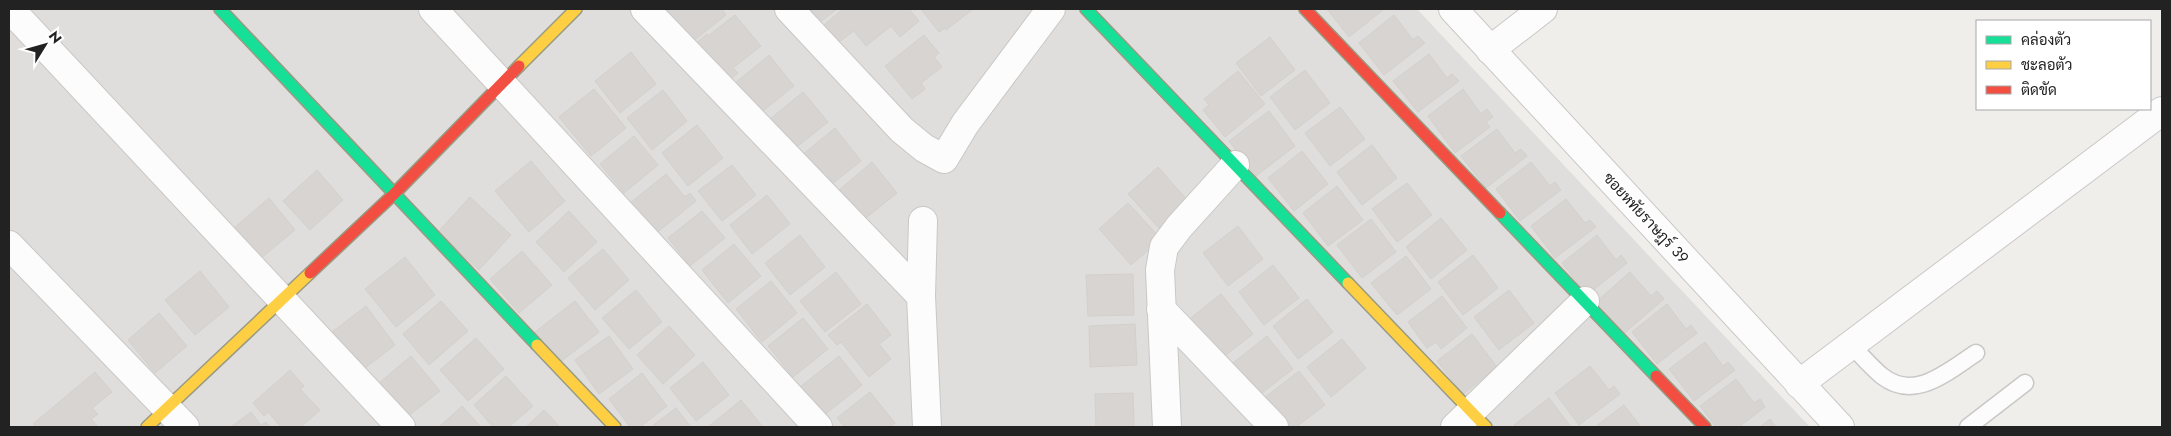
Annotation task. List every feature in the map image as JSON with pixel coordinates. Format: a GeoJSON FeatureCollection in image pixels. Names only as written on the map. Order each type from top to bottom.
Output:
{"type":"FeatureCollection","features":[{"type":"Feature","properties":{"kind":"street"},"geometry":{"type":"LineString","coordinates":[[10,9],[401,427]]}},
{"type":"Feature","properties":{"kind":"street"},"geometry":{"type":"LineString","coordinates":[[220,9],[615,427]]}},
{"type":"Feature","properties":{"kind":"street"},"geometry":{"type":"LineString","coordinates":[[432,9],[818,427]]}},
{"type":"Feature","properties":{"kind":"street"},"geometry":{"type":"LineString","coordinates":[[146,427],[176,418],[282,299],[394,194],[501,83],[576,9]]}},
{"type":"Feature","properties":{"kind":"street"},"geometry":{"type":"LineString","coordinates":[[644,9],[921,296]]}},
{"type":"Feature","properties":{"kind":"street"},"geometry":{"type":"LineString","coordinates":[[789,9],[902,130],[924,148],[944,159],[965,124],[1051,9]]}},
{"type":"Feature","properties":{"kind":"street"},"geometry":{"type":"LineString","coordinates":[[1086,9],[1235,165],[1471,422],[1585,301]]}},
{"type":"Feature","properties":{"kind":"street"},"geometry":{"type":"LineString","coordinates":[[1305,9],[1705,427]]}},
{"type":"Feature","properties":{"kind":"street","name":"ซอยหทัยราษฎร์ 39"},"geometry":{"type":"LineString","coordinates":[[1453,9],[1840,427]]}},
{"type":"Feature","properties":{"kind":"street"},"geometry":{"type":"LineString","coordinates":[[1490,50],[1543,9]]}},
{"type":"Feature","properties":{"kind":"street"},"geometry":{"type":"LineString","coordinates":[[1799,384],[2162,111]]}},
{"type":"Feature","properties":{"kind":"street"},"geometry":{"type":"LineString","coordinates":[[1167,427],[1160,270],[1164,247],[1179,227],[1235,165]]}},
{"type":"Feature","properties":{"kind":"street"},"geometry":{"type":"LineString","coordinates":[[923,221],[921,296],[927,427]]}},
{"type":"Feature","properties":{"kind":"street"},"geometry":{"type":"LineString","coordinates":[[9,245],[176,418]]}},
{"type":"Feature","properties":{"kind":"street"},"geometry":{"type":"LineString","coordinates":[[1161,310],[1274,427]]}},
{"type":"Feature","properties":{"kind":"lane"},"geometry":{"type":"LineString","coordinates":[[1851,345],[1882,376],[1899,384],[1918,386],[1938,379],[1976,353]]}},
{"type":"Feature","properties":{"kind":"lane"},"geometry":{"type":"LineString","coordinates":[[1968,427],[2025,383]]}},
{"type":"Feature","properties":{"kind":"shaded area"},"geometry":{"type":"Polygon","coordinates":[[[9,9],[1417,9],[1810,427],[9,427],[9,9]]]}},
{"type":"Feature","properties":{"kind":"building"},"geometry":{"type":"Polygon","coordinates":[[[666,9],[722,9],[726,15],[692,42],[666,9]]]}},
{"type":"Feature","properties":{"kind":"building"},"geometry":{"type":"Polygon","coordinates":[[[795,9],[837,9],[811,29],[795,9]]]}},
{"type":"Feature","properties":{"kind":"building"},"geometry":{"type":"Polygon","coordinates":[[[843,9],[909,9],[919,21],[900,37],[891,26],[866,46],[854,31],[831,48],[818,30],[843,9]]]}},
{"type":"Feature","properties":{"kind":"building"},"geometry":{"type":"Polygon","coordinates":[[[921,9],[973,9],[946,30],[945,28],[939,32],[921,9]]]}},
{"type":"Feature","properties":{"kind":"building"},"geometry":{"type":"Polygon","coordinates":[[[1327,9],[1384,9],[1349,37],[1327,9]]]}},
{"type":"Feature","properties":{"kind":"building"},"geometry":{"type":"Polygon","coordinates":[[[735,15],[761,46],[733,68],[738,73],[724,84],[693,46],[735,15]]]}},
{"type":"Feature","properties":{"kind":"building"},"geometry":{"type":"Polygon","coordinates":[[[1394,15],[1413,40],[1418,36],[1425,43],[1384,75],[1359,43],[1394,15]]]}},
{"type":"Feature","properties":{"kind":"building"},"geometry":{"type":"Polygon","coordinates":[[[924,35],[939,53],[934,57],[942,67],[921,83],[925,89],[912,99],[885,66],[924,35]]]}},
{"type":"Feature","properties":{"kind":"building"},"geometry":{"type":"Polygon","coordinates":[[[1270,37],[1295,70],[1261,96],[1236,63],[1270,37]]]}},
{"type":"Feature","properties":{"kind":"building"},"geometry":{"type":"Polygon","coordinates":[[[631,52],[656,84],[620,113],[595,81],[631,52]]]}},
{"type":"Feature","properties":{"kind":"building"},"geometry":{"type":"Polygon","coordinates":[[[1429,54],[1447,78],[1452,74],[1459,81],[1418,112],[1393,81],[1429,54]]]}},
{"type":"Feature","properties":{"kind":"building"},"geometry":{"type":"Polygon","coordinates":[[[769,55],[794,86],[759,114],[734,84],[769,55]]]}},
{"type":"Feature","properties":{"kind":"building"},"geometry":{"type":"Polygon","coordinates":[[[1305,70],[1330,103],[1295,130],[1270,97],[1305,70]]]}},
{"type":"Feature","properties":{"kind":"building"},"geometry":{"type":"Polygon","coordinates":[[[1238,71],[1265,104],[1225,137],[1203,110],[1209,105],[1204,99],[1238,71]]]}},
{"type":"Feature","properties":{"kind":"building"},"geometry":{"type":"Polygon","coordinates":[[[594,89],[626,128],[591,156],[559,117],[594,89]]]}},
{"type":"Feature","properties":{"kind":"building"},"geometry":{"type":"Polygon","coordinates":[[[1463,89],[1481,114],[1487,109],[1493,117],[1486,122],[1490,127],[1455,153],[1428,116],[1463,89]]]}},
{"type":"Feature","properties":{"kind":"building"},"geometry":{"type":"Polygon","coordinates":[[[663,90],[687,121],[652,150],[627,118],[663,90]]]}},
{"type":"Feature","properties":{"kind":"building"},"geometry":{"type":"Polygon","coordinates":[[[803,92],[828,122],[793,150],[769,120],[803,92]]]}},
{"type":"Feature","properties":{"kind":"building"},"geometry":{"type":"Polygon","coordinates":[[[1340,107],[1365,139],[1330,166],[1305,133],[1340,107]]]}},
{"type":"Feature","properties":{"kind":"building"},"geometry":{"type":"Polygon","coordinates":[[[1269,111],[1295,146],[1256,176],[1229,141],[1269,111]]]}},
{"type":"Feature","properties":{"kind":"building"},"geometry":{"type":"Polygon","coordinates":[[[697,125],[723,158],[688,186],[662,153],[697,125]]]}},
{"type":"Feature","properties":{"kind":"building"},"geometry":{"type":"Polygon","coordinates":[[[835,128],[861,161],[827,188],[801,156],[835,128]]]}},
{"type":"Feature","properties":{"kind":"building"},"geometry":{"type":"Polygon","coordinates":[[[1497,129],[1515,153],[1521,149],[1527,156],[1486,188],[1461,156],[1497,129]]]}},
{"type":"Feature","properties":{"kind":"building"},"geometry":{"type":"Polygon","coordinates":[[[634,136],[658,165],[624,193],[600,164],[634,136]]]}},
{"type":"Feature","properties":{"kind":"building"},"geometry":{"type":"Polygon","coordinates":[[[1372,145],[1397,178],[1362,205],[1337,172],[1372,145]]]}},
{"type":"Feature","properties":{"kind":"building"},"geometry":{"type":"Polygon","coordinates":[[[1302,151],[1328,184],[1294,211],[1268,178],[1302,151]]]}},
{"type":"Feature","properties":{"kind":"building"},"geometry":{"type":"Polygon","coordinates":[[[531,161],[565,201],[529,232],[495,191],[531,161]]]}},
{"type":"Feature","properties":{"kind":"building"},"geometry":{"type":"Polygon","coordinates":[[[872,162],[897,193],[862,221],[838,191],[872,162]]]}},
{"type":"Feature","properties":{"kind":"building"},"geometry":{"type":"Polygon","coordinates":[[[1531,162],[1550,186],[1555,182],[1561,190],[1520,221],[1496,189],[1531,162]]]}},
{"type":"Feature","properties":{"kind":"building"},"geometry":{"type":"Polygon","coordinates":[[[732,165],[756,195],[722,221],[698,191],[732,165]]]}},
{"type":"Feature","properties":{"kind":"building"},"geometry":{"type":"Polygon","coordinates":[[[1158,167],[1188,201],[1159,228],[1128,194],[1158,167]]]}},
{"type":"Feature","properties":{"kind":"building"},"geometry":{"type":"Polygon","coordinates":[[[317,170],[343,200],[310,230],[283,201],[317,170]]]}},
{"type":"Feature","properties":{"kind":"building"},"geometry":{"type":"Polygon","coordinates":[[[666,174],[685,197],[690,193],[696,201],[649,239],[624,208],[666,174]]]}},
{"type":"Feature","properties":{"kind":"building"},"geometry":{"type":"Polygon","coordinates":[[[1407,183],[1432,215],[1397,242],[1372,209],[1407,183]]]}},
{"type":"Feature","properties":{"kind":"building"},"geometry":{"type":"Polygon","coordinates":[[[1337,186],[1363,220],[1328,246],[1303,213],[1337,186]]]}},
{"type":"Feature","properties":{"kind":"building"},"geometry":{"type":"Polygon","coordinates":[[[767,195],[790,224],[752,254],[730,225],[767,195]]]}},
{"type":"Feature","properties":{"kind":"building"},"geometry":{"type":"Polygon","coordinates":[[[470,197],[511,235],[479,270],[438,232],[470,197]]]}},
{"type":"Feature","properties":{"kind":"building"},"geometry":{"type":"Polygon","coordinates":[[[269,198],[295,230],[260,259],[234,228],[269,198]]]}},
{"type":"Feature","properties":{"kind":"building"},"geometry":{"type":"Polygon","coordinates":[[[1566,199],[1585,223],[1590,220],[1596,227],[1555,258],[1531,226],[1566,199]]]}},
{"type":"Feature","properties":{"kind":"building"},"geometry":{"type":"Polygon","coordinates":[[[1128,203],[1161,239],[1131,265],[1099,229],[1128,203]]]}},
{"type":"Feature","properties":{"kind":"building"},"geometry":{"type":"Polygon","coordinates":[[[569,211],[597,242],[564,272],[536,242],[569,211]]]}},
{"type":"Feature","properties":{"kind":"building"},"geometry":{"type":"Polygon","coordinates":[[[702,211],[725,238],[690,266],[668,238],[702,211]]]}},
{"type":"Feature","properties":{"kind":"building"},"geometry":{"type":"Polygon","coordinates":[[[1441,218],[1467,250],[1431,279],[1406,247],[1441,218]]]}},
{"type":"Feature","properties":{"kind":"building"},"geometry":{"type":"Polygon","coordinates":[[[1371,219],[1396,252],[1362,278],[1337,245],[1371,219]]]}},
{"type":"Feature","properties":{"kind":"building"},"geometry":{"type":"Polygon","coordinates":[[[1238,226],[1263,259],[1228,286],[1203,253],[1238,226]]]}},
{"type":"Feature","properties":{"kind":"building"},"geometry":{"type":"Polygon","coordinates":[[[800,235],[825,267],[790,295],[765,263],[800,235]]]}},
{"type":"Feature","properties":{"kind":"building"},"geometry":{"type":"Polygon","coordinates":[[[1597,235],[1616,260],[1621,255],[1627,263],[1587,295],[1562,263],[1597,235]]]}},
{"type":"Feature","properties":{"kind":"building"},"geometry":{"type":"Polygon","coordinates":[[[734,244],[761,276],[728,303],[702,270],[734,244]]]}},
{"type":"Feature","properties":{"kind":"building"},"geometry":{"type":"Polygon","coordinates":[[[603,249],[629,280],[595,310],[568,278],[603,249]]]}},
{"type":"Feature","properties":{"kind":"building"},"geometry":{"type":"Polygon","coordinates":[[[522,251],[552,285],[519,313],[490,279],[522,251]]]}},
{"type":"Feature","properties":{"kind":"building"},"geometry":{"type":"Polygon","coordinates":[[[1473,255],[1498,288],[1463,315],[1438,282],[1473,255]]]}},
{"type":"Feature","properties":{"kind":"building"},"geometry":{"type":"Polygon","coordinates":[[[1406,256],[1431,289],[1397,315],[1371,283],[1406,256]]]}},
{"type":"Feature","properties":{"kind":"building"},"geometry":{"type":"Polygon","coordinates":[[[405,257],[435,295],[396,327],[365,289],[405,257]]]}},
{"type":"Feature","properties":{"kind":"building"},"geometry":{"type":"Polygon","coordinates":[[[1273,265],[1299,298],[1264,325],[1239,292],[1273,265]]]}},
{"type":"Feature","properties":{"kind":"building"},"geometry":{"type":"Polygon","coordinates":[[[200,271],[229,307],[195,335],[165,300],[200,271]]]}},
{"type":"Feature","properties":{"kind":"building"},"geometry":{"type":"Polygon","coordinates":[[[836,272],[861,304],[825,332],[800,301],[836,272]]]}},
{"type":"Feature","properties":{"kind":"building"},"geometry":{"type":"Polygon","coordinates":[[[1630,272],[1651,296],[1657,291],[1664,299],[1622,335],[1595,303],[1630,272]]]}},
{"type":"Feature","properties":{"kind":"building"},"geometry":{"type":"Polygon","coordinates":[[[1133,274],[1134,315],[1088,316],[1086,275],[1133,274]]]}},
{"type":"Feature","properties":{"kind":"building"},"geometry":{"type":"Polygon","coordinates":[[[771,281],[797,313],[762,342],[736,309],[771,281]]]}},
{"type":"Feature","properties":{"kind":"building"},"geometry":{"type":"Polygon","coordinates":[[[636,290],[662,322],[629,349],[602,318],[636,290]]]}},
{"type":"Feature","properties":{"kind":"building"},"geometry":{"type":"Polygon","coordinates":[[[1509,290],[1534,323],[1499,350],[1474,317],[1509,290]]]}},
{"type":"Feature","properties":{"kind":"building"},"geometry":{"type":"Polygon","coordinates":[[[1221,294],[1253,334],[1218,361],[1187,321],[1221,294]]]}},
{"type":"Feature","properties":{"kind":"building"},"geometry":{"type":"Polygon","coordinates":[[[1442,296],[1467,328],[1441,349],[1436,342],[1427,348],[1408,322],[1442,296]]]}},
{"type":"Feature","properties":{"kind":"building"},"geometry":{"type":"Polygon","coordinates":[[[1307,299],[1333,332],[1298,359],[1273,326],[1307,299]]]}},
{"type":"Feature","properties":{"kind":"building"},"geometry":{"type":"Polygon","coordinates":[[[441,301],[468,331],[429,365],[403,334],[441,301]]]}},
{"type":"Feature","properties":{"kind":"building"},"geometry":{"type":"Polygon","coordinates":[[[575,301],[599,332],[559,363],[535,332],[575,301]]]}},
{"type":"Feature","properties":{"kind":"building"},"geometry":{"type":"Polygon","coordinates":[[[867,304],[891,335],[879,344],[891,359],[869,377],[841,342],[837,345],[828,335],[867,304]]]}},
{"type":"Feature","properties":{"kind":"building"},"geometry":{"type":"Polygon","coordinates":[[[1667,304],[1686,329],[1691,325],[1697,333],[1657,364],[1632,332],[1667,304]]]}},
{"type":"Feature","properties":{"kind":"building"},"geometry":{"type":"Polygon","coordinates":[[[366,306],[395,345],[365,368],[352,352],[349,355],[332,332],[366,306]]]}},
{"type":"Feature","properties":{"kind":"building"},"geometry":{"type":"Polygon","coordinates":[[[159,313],[187,346],[155,373],[128,340],[159,313]]]}},
{"type":"Feature","properties":{"kind":"building"},"geometry":{"type":"Polygon","coordinates":[[[803,318],[828,349],[793,377],[768,346],[803,318]]]}},
{"type":"Feature","properties":{"kind":"building"},"geometry":{"type":"Polygon","coordinates":[[[1135,324],[1137,365],[1090,367],[1089,326],[1135,324]]]}},
{"type":"Feature","properties":{"kind":"building"},"geometry":{"type":"Polygon","coordinates":[[[669,326],[695,355],[663,384],[637,355],[669,326]]]}},
{"type":"Feature","properties":{"kind":"building"},"geometry":{"type":"Polygon","coordinates":[[[1472,334],[1497,367],[1463,394],[1437,361],[1472,334]]]}},
{"type":"Feature","properties":{"kind":"building"},"geometry":{"type":"Polygon","coordinates":[[[609,336],[633,369],[599,394],[575,360],[609,336]]]}},
{"type":"Feature","properties":{"kind":"building"},"geometry":{"type":"Polygon","coordinates":[[[1267,336],[1293,369],[1258,396],[1233,363],[1267,336]]]}},
{"type":"Feature","properties":{"kind":"building"},"geometry":{"type":"Polygon","coordinates":[[[476,338],[504,369],[468,401],[440,370],[476,338]]]}},
{"type":"Feature","properties":{"kind":"building"},"geometry":{"type":"Polygon","coordinates":[[[1342,339],[1366,368],[1331,397],[1307,367],[1342,339]]]}},
{"type":"Feature","properties":{"kind":"building"},"geometry":{"type":"Polygon","coordinates":[[[1705,342],[1723,366],[1728,362],[1735,370],[1694,401],[1669,369],[1705,342]]]}},
{"type":"Feature","properties":{"kind":"building"},"geometry":{"type":"Polygon","coordinates":[[[411,356],[440,391],[407,417],[379,383],[411,356]]]}},
{"type":"Feature","properties":{"kind":"building"},"geometry":{"type":"Polygon","coordinates":[[[839,356],[862,385],[823,416],[800,387],[839,356]]]}},
{"type":"Feature","properties":{"kind":"building"},"geometry":{"type":"Polygon","coordinates":[[[703,362],[729,395],[696,421],[670,388],[703,362]]]}},
{"type":"Feature","properties":{"kind":"building"},"geometry":{"type":"Polygon","coordinates":[[[1590,366],[1609,390],[1614,386],[1620,394],[1579,425],[1555,393],[1590,366]]]}},
{"type":"Feature","properties":{"kind":"building"},"geometry":{"type":"Polygon","coordinates":[[[290,370],[304,386],[300,389],[320,410],[301,427],[281,427],[268,412],[264,416],[253,403],[290,370]]]}},
{"type":"Feature","properties":{"kind":"building"},"geometry":{"type":"Polygon","coordinates":[[[1299,371],[1325,405],[1296,427],[1278,427],[1259,402],[1299,371]]]}},
{"type":"Feature","properties":{"kind":"building"},"geometry":{"type":"Polygon","coordinates":[[[95,372],[112,392],[92,408],[98,414],[91,419],[98,427],[36,427],[33,424],[95,372]]]}},
{"type":"Feature","properties":{"kind":"building"},"geometry":{"type":"Polygon","coordinates":[[[642,373],[667,406],[640,427],[630,427],[609,399],[642,373]]]}},
{"type":"Feature","properties":{"kind":"building"},"geometry":{"type":"Polygon","coordinates":[[[506,376],[533,406],[509,427],[493,427],[474,405],[506,376]]]}},
{"type":"Feature","properties":{"kind":"building"},"geometry":{"type":"Polygon","coordinates":[[[1736,379],[1754,403],[1760,399],[1765,407],[1739,427],[1716,427],[1700,406],[1736,379]]]}},
{"type":"Feature","properties":{"kind":"building"},"geometry":{"type":"Polygon","coordinates":[[[870,392],[895,423],[890,427],[845,427],[837,418],[870,392]]]}},
{"type":"Feature","properties":{"kind":"building"},"geometry":{"type":"Polygon","coordinates":[[[1133,393],[1134,427],[1096,427],[1095,394],[1133,393]]]}},
{"type":"Feature","properties":{"kind":"building"},"geometry":{"type":"Polygon","coordinates":[[[1549,398],[1571,427],[1516,427],[1514,425],[1549,398]]]}},
{"type":"Feature","properties":{"kind":"building"},"geometry":{"type":"Polygon","coordinates":[[[741,400],[763,427],[708,427],[741,400]]]}},
{"type":"Feature","properties":{"kind":"building"},"geometry":{"type":"Polygon","coordinates":[[[1624,405],[1641,427],[1595,427],[1624,405]]]}},
{"type":"Feature","properties":{"kind":"building"},"geometry":{"type":"Polygon","coordinates":[[[462,406],[481,427],[439,427],[462,406]]]}},
{"type":"Feature","properties":{"kind":"building"},"geometry":{"type":"Polygon","coordinates":[[[676,408],[691,427],[651,427],[676,408]]]}},
{"type":"Feature","properties":{"kind":"building"},"geometry":{"type":"Polygon","coordinates":[[[544,410],[560,427],[526,427],[544,410]]]}},
{"type":"Feature","properties":{"kind":"building"},"geometry":{"type":"Polygon","coordinates":[[[251,412],[261,425],[266,422],[270,427],[231,427],[251,412]]]}},
{"type":"Feature","properties":{"kind":"building"},"geometry":{"type":"Polygon","coordinates":[[[1770,419],[1776,427],[1760,427],[1770,419]]]}},
{"type":"Feature","properties":{"kind":"traffic: fast"},"geometry":{"type":"LineString","coordinates":[[220,9],[537,345]]}},
{"type":"Feature","properties":{"kind":"traffic: fast"},"geometry":{"type":"LineString","coordinates":[[1086,9],[1348,283]]}},
{"type":"Feature","properties":{"kind":"traffic: fast"},"geometry":{"type":"LineString","coordinates":[[1500,213],[1656,376]]}},
{"type":"Feature","properties":{"kind":"traffic: slow"},"geometry":{"type":"LineString","coordinates":[[519,66],[576,9]]}},
{"type":"Feature","properties":{"kind":"traffic: slow"},"geometry":{"type":"LineString","coordinates":[[147,427],[310,273]]}},
{"type":"Feature","properties":{"kind":"traffic: slow"},"geometry":{"type":"LineString","coordinates":[[1348,283],[1486,427]]}},
{"type":"Feature","properties":{"kind":"traffic: slow"},"geometry":{"type":"LineString","coordinates":[[537,345],[615,427]]}},
{"type":"Feature","properties":{"kind":"traffic: jam"},"geometry":{"type":"LineString","coordinates":[[1305,9],[1500,213]]}},
{"type":"Feature","properties":{"kind":"traffic: jam"},"geometry":{"type":"LineString","coordinates":[[310,273],[394,194],[519,66]]}},
{"type":"Feature","properties":{"kind":"traffic: jam"},"geometry":{"type":"LineString","coordinates":[[1656,376],[1705,427]]}}]}
